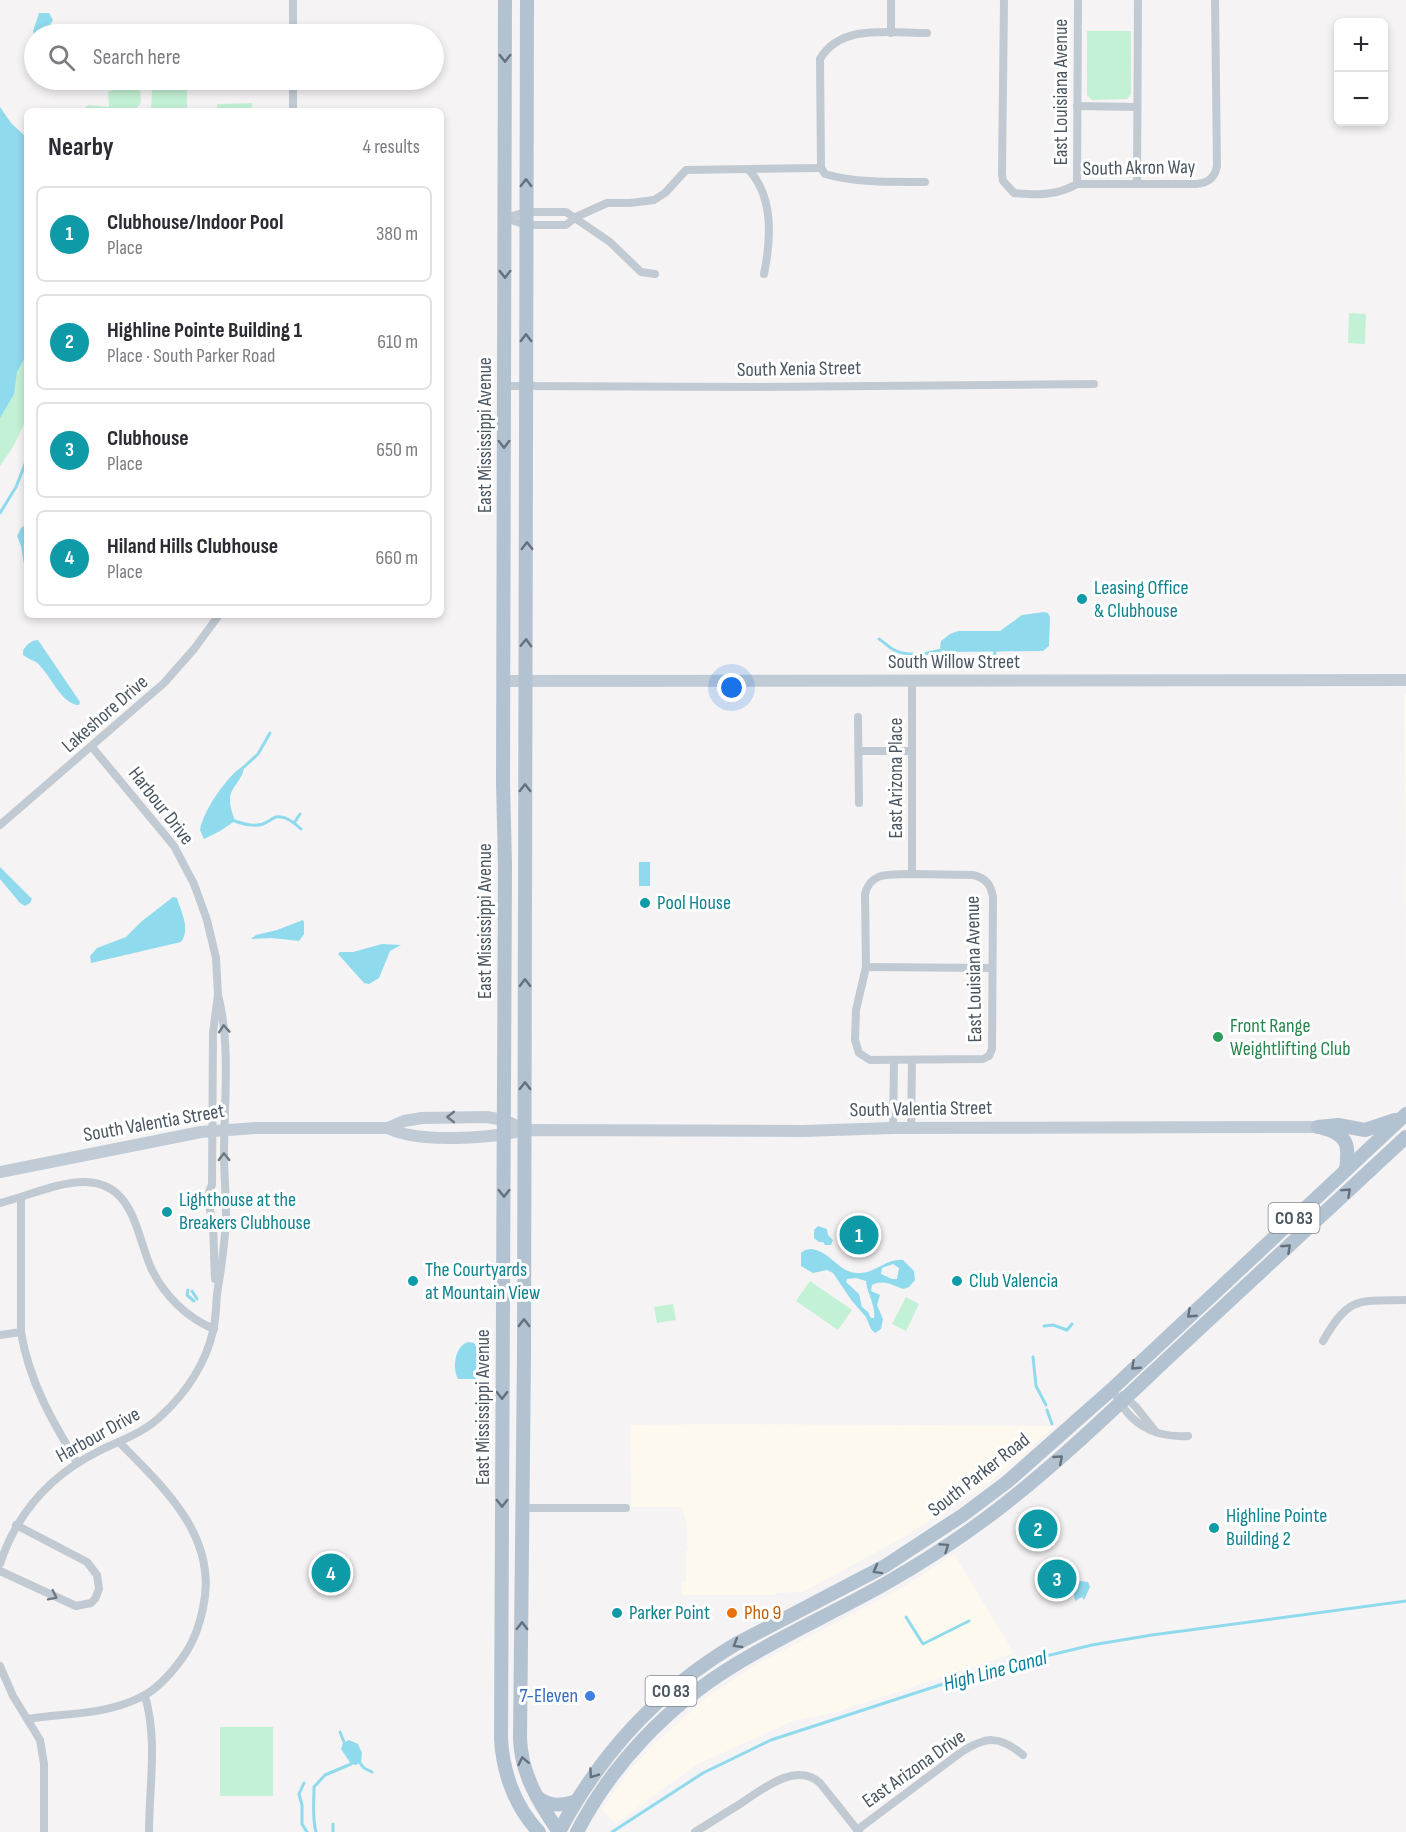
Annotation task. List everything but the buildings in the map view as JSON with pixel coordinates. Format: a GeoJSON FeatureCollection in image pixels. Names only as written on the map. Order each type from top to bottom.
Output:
{"type":"FeatureCollection","features":[{"type":"Feature","properties":{"kind":"main road","name":"East Mississippi Avenue"},"geometry":{"type":"LineString","coordinates":[[505,0],[501,1739],[505,1771],[522,1806],[539,1832]]}},
{"type":"Feature","properties":{"kind":"main road","name":"East Mississippi Avenue"},"geometry":{"type":"LineString","coordinates":[[527,0],[524,1508],[520,1748],[525,1771],[537,1797],[559,1832]]}},
{"type":"Feature","properties":{"kind":"main road"},"geometry":{"type":"LineString","coordinates":[[1318,1126],[1341,1125],[1365,1130],[1381,1126],[1404,1115]]}},
{"type":"Feature","properties":{"kind":"main road","name":"South Parker Road"},"geometry":{"type":"LineString","coordinates":[[559,1832],[599,1766],[626,1733],[656,1704],[695,1672],[736,1644],[885,1566],[957,1520],[1007,1482],[1112,1388],[1404,1115]]}},
{"type":"Feature","properties":{"kind":"main road"},"geometry":{"type":"LineString","coordinates":[[1341,1125],[1352,1132],[1368,1149],[1373,1158],[1374,1167]]}},
{"type":"Feature","properties":{"kind":"main road"},"geometry":{"type":"LineString","coordinates":[[1318,1126],[1336,1132],[1345,1140],[1348,1149],[1346,1170]]}},
{"type":"Feature","properties":{"kind":"main road","name":"South Parker Road"},"geometry":{"type":"LineString","coordinates":[[577,1832],[602,1791],[624,1762],[658,1724],[696,1692],[737,1663],[882,1586],[971,1529],[1046,1471],[1406,1137]]}},
{"type":"Feature","properties":{"kind":"main road"},"geometry":{"type":"LineString","coordinates":[[537,1797],[544,1802],[559,1806],[576,1801]]}},
{"type":"Feature","properties":{"kind":"main road"},"geometry":{"type":"LineString","coordinates":[[522,1806],[526,1832]]}},
{"type":"Feature","properties":{"kind":"street"},"geometry":{"type":"LineString","coordinates":[[293,0],[293,24]]}},
{"type":"Feature","properties":{"kind":"street"},"geometry":{"type":"LineString","coordinates":[[891,0],[891,33]]}},
{"type":"Feature","properties":{"kind":"street","name":"South Akron Way"},"geometry":{"type":"LineString","coordinates":[[1004,0],[1003,181],[1014,193],[1027,194],[1063,192],[1077,184],[1204,183],[1209,181],[1216,172],[1215,0]]}},
{"type":"Feature","properties":{"kind":"street","name":"East Louisiana Avenue"},"geometry":{"type":"LineString","coordinates":[[1077,184],[1078,0]]}},
{"type":"Feature","properties":{"kind":"street"},"geometry":{"type":"LineString","coordinates":[[1137,183],[1138,0]]}},
{"type":"Feature","properties":{"kind":"street"},"geometry":{"type":"LineString","coordinates":[[925,182],[893,182],[825,174],[821,168],[820,59],[826,48],[847,35],[927,33]]}},
{"type":"Feature","properties":{"kind":"street"},"geometry":{"type":"LineString","coordinates":[[293,90],[293,108]]}},
{"type":"Feature","properties":{"kind":"street"},"geometry":{"type":"LineString","coordinates":[[1077,106],[1137,107]]}},
{"type":"Feature","properties":{"kind":"street"},"geometry":{"type":"LineString","coordinates":[[505,218],[526,218],[566,225],[576,217],[607,203],[654,200],[686,170],[821,168]]}},
{"type":"Feature","properties":{"kind":"street"},"geometry":{"type":"LineString","coordinates":[[749,170],[757,179],[768,211],[768,252],[764,274]]}},
{"type":"Feature","properties":{"kind":"street"},"geometry":{"type":"LineString","coordinates":[[505,218],[526,218],[566,212],[610,242],[641,272],[655,274]]}},
{"type":"Feature","properties":{"kind":"street","name":"South Xenia Street"},"geometry":{"type":"LineString","coordinates":[[504,386],[752,387],[1094,384]]}},
{"type":"Feature","properties":{"kind":"street","name":"Lakeshore Drive"},"geometry":{"type":"LineString","coordinates":[[0,825],[174,673],[217,618]]}},
{"type":"Feature","properties":{"kind":"street","name":"South Willow Street"},"geometry":{"type":"LineString","coordinates":[[503,681],[1406,680]]}},
{"type":"Feature","properties":{"kind":"street","name":"East Arizona Place"},"geometry":{"type":"LineString","coordinates":[[912,682],[912,874]]}},
{"type":"Feature","properties":{"kind":"street"},"geometry":{"type":"LineString","coordinates":[[858,717],[859,803]]}},
{"type":"Feature","properties":{"kind":"street","name":"Harbour Drive"},"geometry":{"type":"LineString","coordinates":[[92,747],[166,834],[189,873],[202,902],[210,931],[216,958],[218,995],[224,1030],[219,1130],[212,1185],[209,1191],[217,1300]]}},
{"type":"Feature","properties":{"kind":"street"},"geometry":{"type":"LineString","coordinates":[[859,751],[912,751]]}},
{"type":"Feature","properties":{"kind":"street"},"geometry":{"type":"LineString","coordinates":[[911,1128],[912,1060],[870,1060],[859,1053],[855,1040],[856,1010],[866,967],[865,894],[872,880],[885,875],[912,874]]}},
{"type":"Feature","properties":{"kind":"street","name":"East Louisiana Avenue"},"geometry":{"type":"LineString","coordinates":[[912,874],[981,877],[987,881],[993,897],[992,1049],[989,1056],[976,1060],[912,1060]]}},
{"type":"Feature","properties":{"kind":"street"},"geometry":{"type":"LineString","coordinates":[[866,967],[992,968]]}},
{"type":"Feature","properties":{"kind":"street"},"geometry":{"type":"LineString","coordinates":[[893,1128],[894,1060]]}},
{"type":"Feature","properties":{"kind":"street","name":"South Valentia Street"},"geometry":{"type":"LineString","coordinates":[[387,1128],[404,1121],[422,1118],[487,1117],[504,1120],[525,1130]]}},
{"type":"Feature","properties":{"kind":"street","name":"South Valentia Street"},"geometry":{"type":"LineString","coordinates":[[0,1172],[175,1136],[251,1128],[387,1128],[412,1136],[484,1137],[525,1130],[780,1131],[893,1128],[1318,1126]]}},
{"type":"Feature","properties":{"kind":"street","name":"Harbour Drive"},"geometry":{"type":"LineString","coordinates":[[0,1564],[16,1525],[50,1483],[77,1462],[152,1425],[177,1400],[202,1361],[214,1329],[226,1219],[219,1130]]}},
{"type":"Feature","properties":{"kind":"street"},"geometry":{"type":"LineString","coordinates":[[0,1203],[73,1182],[90,1182],[112,1191],[130,1209],[152,1269],[164,1290],[193,1319],[214,1329]]}},
{"type":"Feature","properties":{"kind":"street"},"geometry":{"type":"LineString","coordinates":[[21,1198],[21,1332],[24,1352],[37,1389],[77,1462]]}},
{"type":"Feature","properties":{"kind":"street"},"geometry":{"type":"LineString","coordinates":[[1323,1341],[1339,1315],[1351,1305],[1367,1301],[1406,1300]]}},
{"type":"Feature","properties":{"kind":"street"},"geometry":{"type":"LineString","coordinates":[[0,1335],[21,1332]]}},
{"type":"Feature","properties":{"kind":"street"},"geometry":{"type":"LineString","coordinates":[[1112,1388],[1143,1428],[1172,1437],[1188,1436]]}},
{"type":"Feature","properties":{"kind":"street"},"geometry":{"type":"LineString","coordinates":[[28,1719],[101,1711],[122,1706],[145,1696],[176,1666],[194,1639],[205,1596],[205,1570],[197,1538],[182,1511],[160,1483],[119,1442]]}},
{"type":"Feature","properties":{"kind":"street"},"geometry":{"type":"LineString","coordinates":[[524,1508],[626,1508]]}},
{"type":"Feature","properties":{"kind":"street"},"geometry":{"type":"LineString","coordinates":[[0,1571],[76,1606],[91,1603],[99,1589],[97,1575],[87,1562],[16,1525]]}},
{"type":"Feature","properties":{"kind":"street"},"geometry":{"type":"LineString","coordinates":[[0,1666],[13,1696],[38,1736],[43,1750],[44,1832]]}},
{"type":"Feature","properties":{"kind":"street"},"geometry":{"type":"LineString","coordinates":[[145,1696],[151,1721],[152,1740],[149,1832]]}},
{"type":"Feature","properties":{"kind":"street","name":"East Arizona Drive"},"geometry":{"type":"LineString","coordinates":[[695,1832],[772,1783],[798,1775],[814,1777],[858,1831],[960,1753],[977,1743],[991,1740],[1003,1741],[1023,1755]]}},
{"type":"Feature","properties":{"kind":"shaded area"},"geometry":{"type":"Polygon","coordinates":[[[1404,693],[1406,693],[1406,988],[1405,828],[1404,693]]]}},
{"type":"Feature","properties":{"kind":"shaded area"},"geometry":{"type":"Polygon","coordinates":[[[630,1425],[1055,1426],[988,1483],[904,1537],[803,1592],[776,1593],[776,1595],[682,1595],[682,1581],[686,1581],[686,1551],[688,1550],[686,1522],[682,1507],[631,1507],[630,1425]]]}},
{"type":"Feature","properties":{"kind":"shaded area"},"geometry":{"type":"Polygon","coordinates":[[[954,1554],[1014,1653],[837,1712],[793,1721],[696,1765],[615,1824],[602,1809],[627,1774],[652,1746],[707,1697],[757,1664],[902,1588],[954,1554]]]}},
{"type":"Feature","properties":{"kind":"green space"},"geometry":{"type":"Polygon","coordinates":[[[1087,31],[1131,31],[1131,94],[1127,99],[1092,100],[1087,95],[1087,31]]]}},
{"type":"Feature","properties":{"kind":"green space"},"geometry":{"type":"Polygon","coordinates":[[[140,90],[141,102],[137,108],[84,108],[88,105],[109,107],[108,92],[140,90]]]}},
{"type":"Feature","properties":{"kind":"green space"},"geometry":{"type":"Polygon","coordinates":[[[152,90],[187,90],[187,108],[151,108],[152,90]]]}},
{"type":"Feature","properties":{"kind":"green space"},"geometry":{"type":"Polygon","coordinates":[[[252,103],[252,108],[217,108],[217,104],[252,103]]]}},
{"type":"Feature","properties":{"kind":"green space"},"geometry":{"type":"Polygon","coordinates":[[[1349,313],[1366,314],[1365,344],[1348,343],[1349,313]]]}},
{"type":"Feature","properties":{"kind":"green space"},"geometry":{"type":"Polygon","coordinates":[[[24,344],[24,424],[13,447],[0,466],[0,400],[11,387],[24,344]]]}},
{"type":"Feature","properties":{"kind":"green space"},"geometry":{"type":"Polygon","coordinates":[[[810,1281],[852,1310],[838,1330],[796,1301],[810,1281]]]}},
{"type":"Feature","properties":{"kind":"green space"},"geometry":{"type":"Polygon","coordinates":[[[906,1297],[919,1304],[906,1331],[892,1324],[906,1297]]]}},
{"type":"Feature","properties":{"kind":"green space"},"geometry":{"type":"Polygon","coordinates":[[[673,1304],[676,1320],[657,1323],[654,1307],[673,1304]]]}},
{"type":"Feature","properties":{"kind":"green space"},"geometry":{"type":"Polygon","coordinates":[[[220,1727],[273,1727],[273,1796],[220,1796],[220,1727]]]}},
{"type":"Feature","properties":{"kind":"water"},"geometry":{"type":"Polygon","coordinates":[[[39,13],[49,13],[53,20],[51,24],[35,24],[39,13]]]}},
{"type":"Feature","properties":{"kind":"water"},"geometry":{"type":"Polygon","coordinates":[[[0,107],[11,123],[24,135],[24,359],[17,372],[14,394],[0,418],[0,107]]]}},
{"type":"Feature","properties":{"kind":"water"},"geometry":{"type":"Polygon","coordinates":[[[24,526],[24,564],[17,536],[24,526]]]}},
{"type":"Feature","properties":{"kind":"water"},"geometry":{"type":"Polygon","coordinates":[[[1044,612],[1050,617],[1049,646],[1043,651],[946,652],[940,648],[941,641],[958,631],[1000,631],[1022,615],[1044,612]]]}},
{"type":"Feature","properties":{"kind":"water"},"geometry":{"type":"Polygon","coordinates":[[[38,640],[80,702],[79,705],[67,700],[41,667],[23,655],[27,645],[38,640]]]}},
{"type":"Feature","properties":{"kind":"water"},"geometry":{"type":"Polygon","coordinates":[[[243,766],[243,773],[230,800],[235,821],[204,839],[200,830],[206,813],[223,786],[243,766]]]}},
{"type":"Feature","properties":{"kind":"water"},"geometry":{"type":"Polygon","coordinates":[[[639,862],[650,862],[650,886],[639,886],[639,862]]]}},
{"type":"Feature","properties":{"kind":"water"},"geometry":{"type":"Polygon","coordinates":[[[0,867],[32,899],[30,903],[25,906],[20,903],[0,879],[0,867]]]}},
{"type":"Feature","properties":{"kind":"water"},"geometry":{"type":"Polygon","coordinates":[[[173,897],[177,898],[184,920],[185,932],[181,942],[91,963],[90,956],[97,948],[126,937],[142,921],[173,897]]]}},
{"type":"Feature","properties":{"kind":"water"},"geometry":{"type":"Polygon","coordinates":[[[303,920],[304,934],[299,941],[272,938],[251,939],[256,935],[303,920]]]}},
{"type":"Feature","properties":{"kind":"water"},"geometry":{"type":"Polygon","coordinates":[[[382,944],[401,945],[390,951],[379,978],[369,984],[364,983],[338,954],[340,952],[353,952],[382,944]]]}},
{"type":"Feature","properties":{"kind":"water"},"geometry":{"type":"Polygon","coordinates":[[[818,1226],[827,1229],[828,1235],[833,1240],[831,1245],[825,1245],[814,1238],[814,1230],[818,1226]]]}},
{"type":"Feature","properties":{"kind":"water"},"geometry":{"type":"Polygon","coordinates":[[[805,1250],[819,1251],[845,1270],[858,1273],[870,1271],[891,1261],[903,1260],[914,1271],[915,1280],[909,1287],[903,1289],[892,1284],[872,1285],[871,1291],[880,1295],[877,1305],[883,1319],[881,1329],[875,1333],[866,1317],[833,1273],[827,1270],[813,1273],[801,1266],[801,1253],[805,1250]],[[893,1264],[882,1268],[881,1274],[897,1279],[899,1268],[893,1264]],[[856,1278],[847,1279],[846,1282],[859,1294],[862,1307],[871,1318],[874,1318],[874,1309],[866,1281],[856,1278]]]}},
{"type":"Feature","properties":{"kind":"water"},"geometry":{"type":"Polygon","coordinates":[[[468,1342],[474,1343],[478,1351],[478,1377],[458,1379],[455,1369],[456,1358],[460,1348],[468,1342]]]}},
{"type":"Feature","properties":{"kind":"water"},"geometry":{"type":"Polygon","coordinates":[[[1080,1581],[1088,1582],[1090,1587],[1084,1600],[1082,1597],[1075,1601],[1073,1588],[1080,1581]]]}},
{"type":"Feature","properties":{"kind":"water"},"geometry":{"type":"Polygon","coordinates":[[[349,1740],[358,1744],[362,1753],[361,1762],[356,1765],[351,1764],[341,1749],[343,1743],[349,1740]]]}},
{"type":"Feature","properties":{"kind":"waterway"},"geometry":{"type":"LineString","coordinates":[[0,513],[16,487],[24,467]]}},
{"type":"Feature","properties":{"kind":"waterway"},"geometry":{"type":"LineString","coordinates":[[879,639],[894,650],[905,654],[924,654],[941,650]]}},
{"type":"Feature","properties":{"kind":"waterway"},"geometry":{"type":"LineString","coordinates":[[994,669],[995,650]]}},
{"type":"Feature","properties":{"kind":"waterway"},"geometry":{"type":"LineString","coordinates":[[244,767],[258,754],[270,733]]}},
{"type":"Feature","properties":{"kind":"waterway"},"geometry":{"type":"LineString","coordinates":[[294,823],[300,814]]}},
{"type":"Feature","properties":{"kind":"waterway"},"geometry":{"type":"LineString","coordinates":[[235,821],[256,825],[283,817],[301,829]]}},
{"type":"Feature","properties":{"kind":"waterway"},"geometry":{"type":"LineString","coordinates":[[188,1290],[187,1295],[194,1301]]}},
{"type":"Feature","properties":{"kind":"waterway"},"geometry":{"type":"LineString","coordinates":[[192,1291],[197,1299]]}},
{"type":"Feature","properties":{"kind":"waterway"},"geometry":{"type":"LineString","coordinates":[[1044,1326],[1053,1325],[1067,1330],[1072,1324]]}},
{"type":"Feature","properties":{"kind":"waterway"},"geometry":{"type":"LineString","coordinates":[[1033,1357],[1036,1386],[1046,1405]]}},
{"type":"Feature","properties":{"kind":"waterway"},"geometry":{"type":"LineString","coordinates":[[1047,1410],[1052,1424]]}},
{"type":"Feature","properties":{"kind":"waterway","name":"High Line Canal"},"geometry":{"type":"LineString","coordinates":[[612,1832],[703,1773],[771,1740],[980,1672],[1092,1645],[1406,1601]]}},
{"type":"Feature","properties":{"kind":"waterway"},"geometry":{"type":"LineString","coordinates":[[906,1617],[923,1644],[969,1621]]}},
{"type":"Feature","properties":{"kind":"waterway"},"geometry":{"type":"LineString","coordinates":[[340,1732],[344,1742]]}},
{"type":"Feature","properties":{"kind":"waterway"},"geometry":{"type":"LineString","coordinates":[[360,1763],[372,1772]]}},
{"type":"Feature","properties":{"kind":"waterway"},"geometry":{"type":"LineString","coordinates":[[316,1832],[314,1787],[325,1775],[351,1764]]}},
{"type":"Feature","properties":{"kind":"waterway"},"geometry":{"type":"LineString","coordinates":[[304,1783],[299,1794],[302,1805],[302,1824],[307,1832]]}},
{"type":"Feature","properties":{"kind":"waterway"},"geometry":{"type":"LineString","coordinates":[[333,1824],[333,1832]]}},
{"type":"Feature","properties":{"kind":"place","name":"Leasing Office & Clubhouse"},"geometry":{"type":"Point","coordinates":[1082,599]}},
{"type":"Feature","properties":{"kind":"place","name":"Pool House"},"geometry":{"type":"Point","coordinates":[645,903]}},
{"type":"Feature","properties":{"kind":"place","name":"Front Range Weightlifting Club"},"geometry":{"type":"Point","coordinates":[1218,1037]}},
{"type":"Feature","properties":{"kind":"place","name":"Lighthouse at the Breakers Clubhouse"},"geometry":{"type":"Point","coordinates":[167,1212]}},
{"type":"Feature","properties":{"kind":"place","name":"Clubhouse/Indoor Pool"},"geometry":{"type":"Point","coordinates":[859,1235]}},
{"type":"Feature","properties":{"kind":"place","name":"The Courtyards at Mountain View"},"geometry":{"type":"Point","coordinates":[413,1281]}},
{"type":"Feature","properties":{"kind":"place","name":"Club Valencia"},"geometry":{"type":"Point","coordinates":[957,1281]}},
{"type":"Feature","properties":{"kind":"place","name":"Highline Pointe Building 2"},"geometry":{"type":"Point","coordinates":[1214,1528]}},
{"type":"Feature","properties":{"kind":"place","name":"Highline Pointe Building 1"},"geometry":{"type":"Point","coordinates":[1038,1529]}},
{"type":"Feature","properties":{"kind":"place","name":"Hiland Hills Clubhouse"},"geometry":{"type":"Point","coordinates":[331,1573]}},
{"type":"Feature","properties":{"kind":"place","name":"Clubhouse"},"geometry":{"type":"Point","coordinates":[1057,1579]}},
{"type":"Feature","properties":{"kind":"place","name":"Parker Point"},"geometry":{"type":"Point","coordinates":[617,1613]}},
{"type":"Feature","properties":{"kind":"place","name":"Pho 9"},"geometry":{"type":"Point","coordinates":[732,1613]}},
{"type":"Feature","properties":{"kind":"place","name":"7-Eleven"},"geometry":{"type":"Point","coordinates":[590,1696]}}]}
